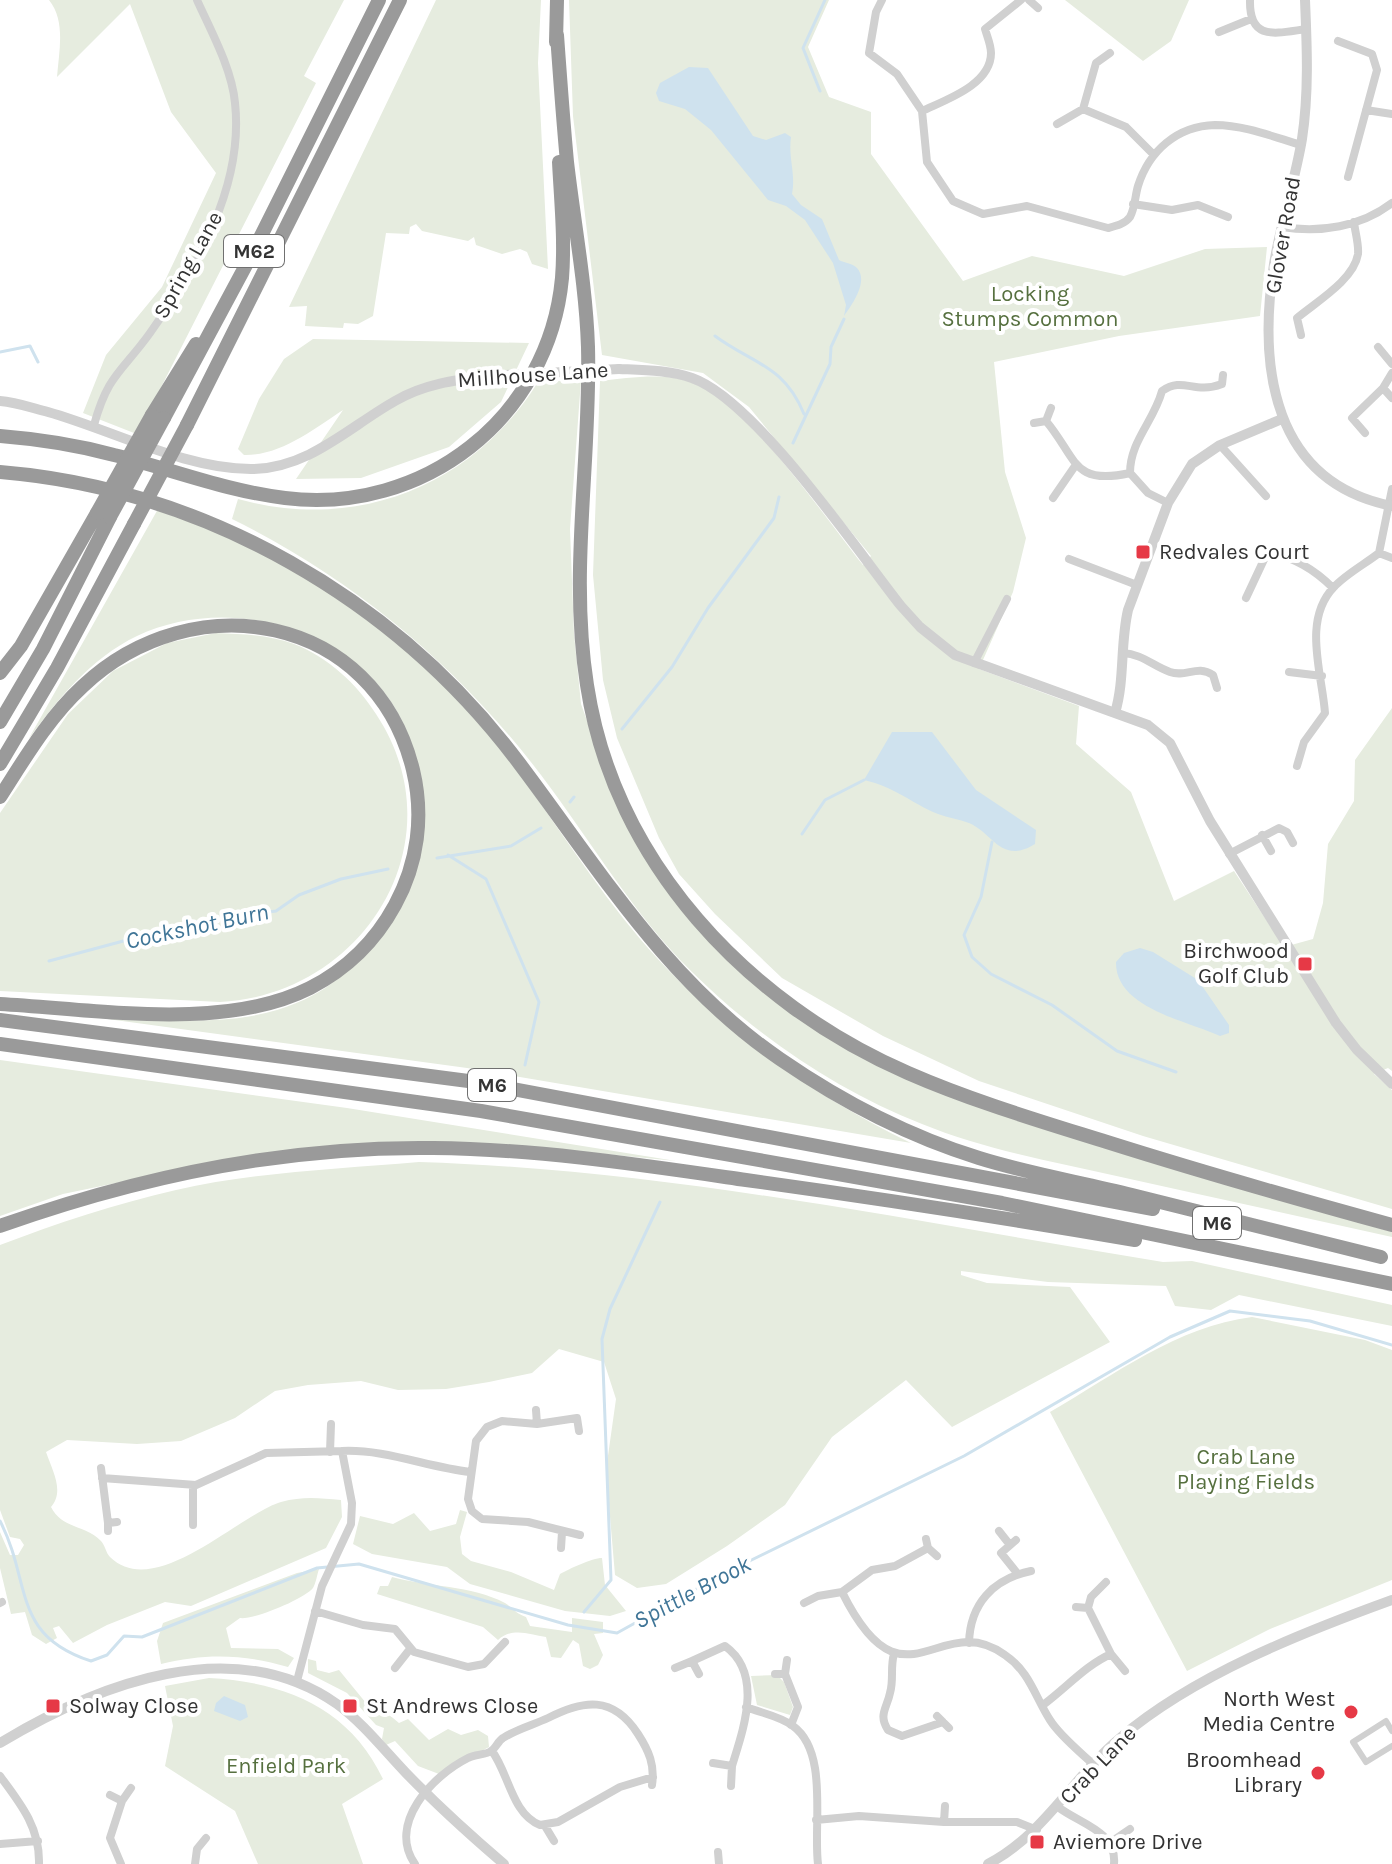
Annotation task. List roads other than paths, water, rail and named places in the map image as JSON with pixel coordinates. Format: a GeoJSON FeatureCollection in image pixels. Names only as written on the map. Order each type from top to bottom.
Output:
{"type":"FeatureCollection","features":[{"type":"Feature","properties":{"kind":"highway"},"geometry":{"type":"LineString","coordinates":[[0,673],[21,646],[104,515],[339,81],[379,0]]}},
{"type":"Feature","properties":{"kind":"highway","name":"M62"},"geometry":{"type":"LineString","coordinates":[[0,764],[57,668],[187,425],[400,0]]}},
{"type":"Feature","properties":{"kind":"highway"},"geometry":{"type":"LineString","coordinates":[[0,436],[114,455],[253,494],[320,501],[371,496],[399,489],[458,457],[483,438],[513,404],[540,358],[553,323],[561,280],[563,239],[557,0]]}},
{"type":"Feature","properties":{"kind":"highway"},"geometry":{"type":"LineString","coordinates":[[557,35],[588,343],[578,575],[581,647],[587,690],[602,749],[627,809],[660,871],[713,938],[779,999],[831,1033],[904,1071],[1065,1129],[1392,1225]]}},
{"type":"Feature","properties":{"kind":"highway"},"geometry":{"type":"LineString","coordinates":[[0,472],[83,485],[162,504],[272,552],[351,600],[422,657],[490,727],[613,895],[666,958],[736,1027],[830,1091],[897,1126],[981,1159],[1387,1258]]}},
{"type":"Feature","properties":{"kind":"highway"},"geometry":{"type":"LineString","coordinates":[[0,722],[43,649],[104,515]]}},
{"type":"Feature","properties":{"kind":"highway"},"geometry":{"type":"LineString","coordinates":[[0,797],[57,713],[114,661],[143,643],[173,631],[239,623],[300,637],[363,679],[386,708],[404,740],[419,810],[411,867],[387,919],[351,961],[309,989],[252,1006],[189,1013],[0,1004]]}},
{"type":"Feature","properties":{"kind":"highway","name":"M6"},"geometry":{"type":"LineString","coordinates":[[0,1020],[476,1082],[1054,1188],[1387,1258]]}},
{"type":"Feature","properties":{"kind":"highway","name":"M6"},"geometry":{"type":"LineString","coordinates":[[0,1044],[481,1111],[1002,1203],[1392,1284]]}},
{"type":"Feature","properties":{"kind":"highway"},"geometry":{"type":"LineString","coordinates":[[0,1226],[123,1187],[225,1165],[431,1148],[534,1152],[646,1165],[944,1208],[1368,1279]]}},
{"type":"Feature","properties":{"kind":"street","name":"Spring Lane"},"geometry":{"type":"LineString","coordinates":[[94,425],[102,394],[127,357],[149,335],[177,290],[211,229],[229,187],[236,142],[235,100],[197,0]]}},
{"type":"Feature","properties":{"kind":"street"},"geometry":{"type":"LineString","coordinates":[[882,0],[876,12],[869,53],[897,74],[922,111],[927,162],[953,201],[983,214],[1027,206],[1108,228],[1126,221],[1138,184],[1154,155],[1176,135],[1202,126],[1235,127],[1301,145]]}},
{"type":"Feature","properties":{"kind":"street"},"geometry":{"type":"LineString","coordinates":[[922,111],[966,90],[981,77],[991,55],[985,29],[1021,0]]}},
{"type":"Feature","properties":{"kind":"street"},"geometry":{"type":"LineString","coordinates":[[1029,0],[1038,8]]}},
{"type":"Feature","properties":{"kind":"street"},"geometry":{"type":"LineString","coordinates":[[1250,0],[1251,19],[1264,32],[1307,29]]}},
{"type":"Feature","properties":{"kind":"street","name":"Glover Road"},"geometry":{"type":"LineString","coordinates":[[1305,0],[1307,96],[1301,145],[1274,265],[1269,333],[1272,375],[1282,419],[1301,452],[1330,481],[1350,493],[1390,506]]}},
{"type":"Feature","properties":{"kind":"street"},"geometry":{"type":"LineString","coordinates":[[1219,32],[1251,19]]}},
{"type":"Feature","properties":{"kind":"street"},"geometry":{"type":"LineString","coordinates":[[1338,41],[1372,54],[1377,70],[1348,177]]}},
{"type":"Feature","properties":{"kind":"street"},"geometry":{"type":"LineString","coordinates":[[1057,124],[1083,109],[1096,63],[1110,53]]}},
{"type":"Feature","properties":{"kind":"street"},"geometry":{"type":"LineString","coordinates":[[1083,109],[1126,127],[1154,155]]}},
{"type":"Feature","properties":{"kind":"street"},"geometry":{"type":"LineString","coordinates":[[1366,110],[1392,114]]}},
{"type":"Feature","properties":{"kind":"street"},"geometry":{"type":"LineString","coordinates":[[1338,165],[1349,166]]}},
{"type":"Feature","properties":{"kind":"street"},"geometry":{"type":"LineString","coordinates":[[1282,227],[1322,230],[1354,222],[1392,203]]}},
{"type":"Feature","properties":{"kind":"street"},"geometry":{"type":"LineString","coordinates":[[1133,204],[1172,210],[1198,205],[1228,217]]}},
{"type":"Feature","properties":{"kind":"street"},"geometry":{"type":"LineString","coordinates":[[1301,335],[1294,315],[1342,280],[1356,261],[1358,249],[1354,222]]}},
{"type":"Feature","properties":{"kind":"street"},"geometry":{"type":"LineString","coordinates":[[1378,347],[1392,364]]}},
{"type":"Feature","properties":{"kind":"street","name":"Millhouse Lane"},"geometry":{"type":"LineString","coordinates":[[0,401],[94,425],[219,466],[269,468],[303,458],[395,401],[433,384],[488,376],[619,369],[666,372],[693,378],[729,399],[762,432],[920,627],[955,655],[1148,725],[1170,743],[1229,854],[1336,1023],[1357,1050],[1392,1084]]}},
{"type":"Feature","properties":{"kind":"street"},"geometry":{"type":"LineString","coordinates":[[1365,433],[1352,418],[1383,388],[1392,373]]}},
{"type":"Feature","properties":{"kind":"street"},"geometry":{"type":"LineString","coordinates":[[1168,503],[1148,493],[1130,473],[1134,444],[1149,425],[1162,391],[1181,383],[1206,390],[1222,384],[1223,375]]}},
{"type":"Feature","properties":{"kind":"street"},"geometry":{"type":"LineString","coordinates":[[1383,388],[1392,398]]}},
{"type":"Feature","properties":{"kind":"street"},"geometry":{"type":"LineString","coordinates":[[1046,421],[1051,408]]}},
{"type":"Feature","properties":{"kind":"street"},"geometry":{"type":"LineString","coordinates":[[1115,713],[1122,687],[1123,630],[1168,503],[1192,464],[1220,445],[1282,419]]}},
{"type":"Feature","properties":{"kind":"street"},"geometry":{"type":"LineString","coordinates":[[1046,421],[1075,466],[1097,478],[1130,473]]}},
{"type":"Feature","properties":{"kind":"street"},"geometry":{"type":"LineString","coordinates":[[1034,423],[1046,421]]}},
{"type":"Feature","properties":{"kind":"street"},"geometry":{"type":"LineString","coordinates":[[1220,445],[1266,496]]}},
{"type":"Feature","properties":{"kind":"street"},"geometry":{"type":"LineString","coordinates":[[1053,498],[1075,466]]}},
{"type":"Feature","properties":{"kind":"street"},"geometry":{"type":"LineString","coordinates":[[1297,766],[1304,742],[1325,713],[1315,636],[1320,611],[1333,588],[1379,553],[1392,489]]}},
{"type":"Feature","properties":{"kind":"street"},"geometry":{"type":"LineString","coordinates":[[1246,598],[1268,551],[1297,559],[1315,570],[1333,588]]}},
{"type":"Feature","properties":{"kind":"street"},"geometry":{"type":"LineString","coordinates":[[1379,553],[1392,558]]}},
{"type":"Feature","properties":{"kind":"street"},"geometry":{"type":"LineString","coordinates":[[1069,559],[1137,585]]}},
{"type":"Feature","properties":{"kind":"street"},"geometry":{"type":"LineString","coordinates":[[974,663],[1007,599]]}},
{"type":"Feature","properties":{"kind":"street"},"geometry":{"type":"LineString","coordinates":[[1123,653],[1140,655],[1171,672],[1206,670],[1213,675],[1217,688]]}},
{"type":"Feature","properties":{"kind":"street"},"geometry":{"type":"LineString","coordinates":[[1289,672],[1322,676]]}},
{"type":"Feature","properties":{"kind":"street"},"geometry":{"type":"LineString","coordinates":[[1229,854],[1279,828],[1287,832],[1293,843]]}},
{"type":"Feature","properties":{"kind":"street"},"geometry":{"type":"LineString","coordinates":[[1262,835],[1271,851]]}},
{"type":"Feature","properties":{"kind":"street"},"geometry":{"type":"LineString","coordinates":[[536,1410],[537,1424]]}},
{"type":"Feature","properties":{"kind":"street"},"geometry":{"type":"LineString","coordinates":[[579,1431],[577,1418],[537,1424],[502,1421],[487,1427],[476,1441],[468,1503],[478,1517],[535,1523],[580,1535]]}},
{"type":"Feature","properties":{"kind":"street"},"geometry":{"type":"LineString","coordinates":[[330,1452],[331,1424]]}},
{"type":"Feature","properties":{"kind":"street"},"geometry":{"type":"LineString","coordinates":[[111,1525],[102,1473],[193,1485],[211,1481],[266,1453],[342,1451],[372,1451],[434,1468],[470,1472]]}},
{"type":"Feature","properties":{"kind":"street"},"geometry":{"type":"LineString","coordinates":[[297,1681],[328,1573],[349,1534],[352,1514],[342,1451]]}},
{"type":"Feature","properties":{"kind":"street"},"geometry":{"type":"LineString","coordinates":[[193,1485],[193,1525]]}},
{"type":"Feature","properties":{"kind":"street"},"geometry":{"type":"LineString","coordinates":[[999,1531],[1013,1542],[1001,1553],[1017,1573]]}},
{"type":"Feature","properties":{"kind":"street"},"geometry":{"type":"LineString","coordinates":[[561,1548],[562,1532]]}},
{"type":"Feature","properties":{"kind":"street"},"geometry":{"type":"LineString","coordinates":[[804,1603],[818,1596],[842,1592],[872,1570],[895,1566],[927,1544],[937,1556]]}},
{"type":"Feature","properties":{"kind":"street"},"geometry":{"type":"LineString","coordinates":[[969,1643],[971,1619],[977,1606],[997,1585],[1017,1573],[1031,1571]]}},
{"type":"Feature","properties":{"kind":"street"},"geometry":{"type":"LineString","coordinates":[[1106,1582],[1091,1597],[1088,1608],[1111,1654],[1125,1671]]}},
{"type":"Feature","properties":{"kind":"street"},"geometry":{"type":"LineString","coordinates":[[842,1592],[863,1629],[881,1648],[894,1654],[969,1643],[1006,1655],[1022,1670],[1052,1724],[1093,1764]]}},
{"type":"Feature","properties":{"kind":"street","name":"Crab Lane"},"geometry":{"type":"LineString","coordinates":[[988,1864],[1038,1830],[1093,1764],[1135,1725],[1185,1693],[1281,1643],[1392,1600]]}},
{"type":"Feature","properties":{"kind":"street"},"geometry":{"type":"LineString","coordinates":[[1076,1607],[1088,1608]]}},
{"type":"Feature","properties":{"kind":"street"},"geometry":{"type":"LineString","coordinates":[[315,1611],[363,1625],[395,1629],[410,1649],[474,1667],[488,1660],[505,1642]]}},
{"type":"Feature","properties":{"kind":"street"},"geometry":{"type":"LineString","coordinates":[[675,1668],[719,1646],[728,1647],[748,1682],[731,1786]]}},
{"type":"Feature","properties":{"kind":"street"},"geometry":{"type":"LineString","coordinates":[[395,1668],[410,1649]]}},
{"type":"Feature","properties":{"kind":"street"},"geometry":{"type":"LineString","coordinates":[[894,1654],[891,1692],[882,1713],[885,1726],[892,1734],[902,1736],[943,1722]]}},
{"type":"Feature","properties":{"kind":"street"},"geometry":{"type":"LineString","coordinates":[[1043,1705],[1076,1680],[1091,1664],[1111,1654]]}},
{"type":"Feature","properties":{"kind":"street"},"geometry":{"type":"LineString","coordinates":[[787,1660],[785,1674],[798,1707],[791,1725]]}},
{"type":"Feature","properties":{"kind":"street"},"geometry":{"type":"LineString","coordinates":[[692,1661],[699,1674]]}},
{"type":"Feature","properties":{"kind":"street"},"geometry":{"type":"LineString","coordinates":[[0,1743],[50,1715],[93,1697],[179,1672],[218,1667],[244,1668],[297,1681],[355,1719],[427,1794],[504,1864]]}},
{"type":"Feature","properties":{"kind":"street"},"geometry":{"type":"LineString","coordinates":[[775,1674],[785,1674]]}},
{"type":"Feature","properties":{"kind":"street"},"geometry":{"type":"LineString","coordinates":[[415,1864],[405,1845],[405,1829],[414,1807],[463,1761],[492,1751],[504,1738],[567,1706],[592,1704],[616,1712],[630,1723],[650,1756],[653,1781],[620,1787],[545,1826]]}},
{"type":"Feature","properties":{"kind":"street"},"geometry":{"type":"LineString","coordinates":[[746,1707],[791,1725],[804,1738],[817,1782],[818,1864]]}},
{"type":"Feature","properties":{"kind":"street"},"geometry":{"type":"LineString","coordinates":[[1392,1731],[1386,1721],[1353,1742],[1366,1762],[1392,1746]]}},
{"type":"Feature","properties":{"kind":"street"},"geometry":{"type":"LineString","coordinates":[[492,1751],[505,1771],[522,1811],[535,1823],[545,1826],[554,1841]]}},
{"type":"Feature","properties":{"kind":"street"},"geometry":{"type":"LineString","coordinates":[[713,1763],[732,1766]]}},
{"type":"Feature","properties":{"kind":"street"},"geometry":{"type":"LineString","coordinates":[[0,1776],[28,1814],[38,1841],[39,1864]]}},
{"type":"Feature","properties":{"kind":"street"},"geometry":{"type":"LineString","coordinates":[[121,1864],[110,1838],[122,1801],[131,1788]]}},
{"type":"Feature","properties":{"kind":"street"},"geometry":{"type":"LineString","coordinates":[[110,1795],[122,1801]]}},
{"type":"Feature","properties":{"kind":"street"},"geometry":{"type":"LineString","coordinates":[[944,1822],[945,1806]]}},
{"type":"Feature","properties":{"kind":"street"},"geometry":{"type":"LineString","coordinates":[[1058,1807],[1100,1831],[1111,1842],[1114,1864]]}},
{"type":"Feature","properties":{"kind":"street"},"geometry":{"type":"LineString","coordinates":[[816,1820],[884,1817],[981,1824],[1017,1822],[1038,1830]]}},
{"type":"Feature","properties":{"kind":"street"},"geometry":{"type":"LineString","coordinates":[[1111,1842],[1130,1829]]}},
{"type":"Feature","properties":{"kind":"street"},"geometry":{"type":"LineString","coordinates":[[183,1849],[195,1860],[206,1838]]}},
{"type":"Feature","properties":{"kind":"street"},"geometry":{"type":"LineString","coordinates":[[0,1844],[38,1841]]}},
{"type":"Feature","properties":{"kind":"street"},"geometry":{"type":"LineString","coordinates":[[718,1852],[719,1864]]}},
{"type":"Feature","properties":{"kind":"water"},"geometry":{"type":"Polygon","coordinates":[[[689,67],[708,68],[753,136],[766,140],[785,133],[791,137],[792,194],[801,205],[822,219],[839,260],[855,266],[860,273],[858,293],[844,316],[846,305],[833,263],[805,220],[786,206],[768,200],[711,130],[685,109],[659,101],[656,93],[660,83],[689,67]]]}},
{"type":"Feature","properties":{"kind":"water"},"geometry":{"type":"Polygon","coordinates":[[[892,732],[932,732],[976,790],[1036,830],[1035,844],[1023,850],[1006,849],[969,823],[938,814],[885,787],[864,780],[892,732]]]}},
{"type":"Feature","properties":{"kind":"water"},"geometry":{"type":"Polygon","coordinates":[[[1140,948],[1153,952],[1198,980],[1229,1025],[1229,1033],[1220,1036],[1156,1011],[1127,991],[1119,978],[1116,962],[1124,953],[1140,948]]]}},
{"type":"Feature","properties":{"kind":"water"},"geometry":{"type":"Polygon","coordinates":[[[224,1696],[245,1705],[248,1717],[240,1721],[214,1711],[216,1703],[224,1696]]]}},
{"type":"Feature","properties":{"kind":"waterway"},"geometry":{"type":"LineString","coordinates":[[820,91],[803,48],[825,0]]}},
{"type":"Feature","properties":{"kind":"waterway"},"geometry":{"type":"LineString","coordinates":[[793,443],[830,364],[831,347],[844,319]]}},
{"type":"Feature","properties":{"kind":"waterway"},"geometry":{"type":"LineString","coordinates":[[715,336],[777,375],[787,385],[804,414]]}},
{"type":"Feature","properties":{"kind":"waterway"},"geometry":{"type":"LineString","coordinates":[[0,352],[30,346],[38,362]]}},
{"type":"Feature","properties":{"kind":"waterway"},"geometry":{"type":"LineString","coordinates":[[622,729],[672,667],[708,608],[774,518],[779,497]]}},
{"type":"Feature","properties":{"kind":"waterway"},"geometry":{"type":"LineString","coordinates":[[802,834],[825,800],[864,780]]}},
{"type":"Feature","properties":{"kind":"waterway"},"geometry":{"type":"LineString","coordinates":[[570,802],[574,797]]}},
{"type":"Feature","properties":{"kind":"waterway"},"geometry":{"type":"LineString","coordinates":[[437,858],[511,846],[541,828]]}},
{"type":"Feature","properties":{"kind":"waterway"},"geometry":{"type":"LineString","coordinates":[[992,842],[981,897],[964,935],[972,957],[991,974],[1052,1005],[1117,1051],[1176,1072]]}},
{"type":"Feature","properties":{"kind":"waterway","name":"Cockshot Burn"},"geometry":{"type":"LineString","coordinates":[[448,855],[486,879],[539,1002],[525,1065]]}},
{"type":"Feature","properties":{"kind":"waterway","name":"Cockshot Burn"},"geometry":{"type":"LineString","coordinates":[[49,961],[194,922],[276,911],[299,895],[341,879],[388,869]]}},
{"type":"Feature","properties":{"kind":"waterway"},"geometry":{"type":"LineString","coordinates":[[584,1612],[611,1580],[602,1339],[610,1309],[660,1202]]}},
{"type":"Feature","properties":{"kind":"waterway","name":"Spittle Brook"},"geometry":{"type":"LineString","coordinates":[[0,1521],[35,1622],[65,1650],[91,1661],[107,1655],[124,1636],[142,1637],[317,1568],[359,1564],[568,1625],[617,1633],[727,1572],[964,1456],[1170,1337],[1230,1311],[1310,1321],[1392,1345]]}},
{"type":"Feature","properties":{"kind":"place","name":"Redvales Court"},"geometry":{"type":"Point","coordinates":[1143,552]}},
{"type":"Feature","properties":{"kind":"place","name":"Birchwood Golf Club"},"geometry":{"type":"Point","coordinates":[1305,964]}},
{"type":"Feature","properties":{"kind":"place","name":"Solway Close"},"geometry":{"type":"Point","coordinates":[53,1706]}},
{"type":"Feature","properties":{"kind":"place","name":"St Andrews Close"},"geometry":{"type":"Point","coordinates":[350,1706]}},
{"type":"Feature","properties":{"kind":"place","name":"North West Media Centre"},"geometry":{"type":"Point","coordinates":[1351,1712]}},
{"type":"Feature","properties":{"kind":"place","name":"Broomhead Library"},"geometry":{"type":"Point","coordinates":[1318,1773]}},
{"type":"Feature","properties":{"kind":"place","name":"Aviemore Drive"},"geometry":{"type":"Point","coordinates":[1037,1842]}},
{"type":"Feature","properties":{"kind":"park label","name":"Locking Stumps Common"},"geometry":{"type":"Point","coordinates":[1030,306]}},
{"type":"Feature","properties":{"kind":"park label","name":"Crab Lane Playing Fields"},"geometry":{"type":"Point","coordinates":[1246,1470]}},
{"type":"Feature","properties":{"kind":"park label","name":"Enfield Park"},"geometry":{"type":"Point","coordinates":[286,1766]}}]}
